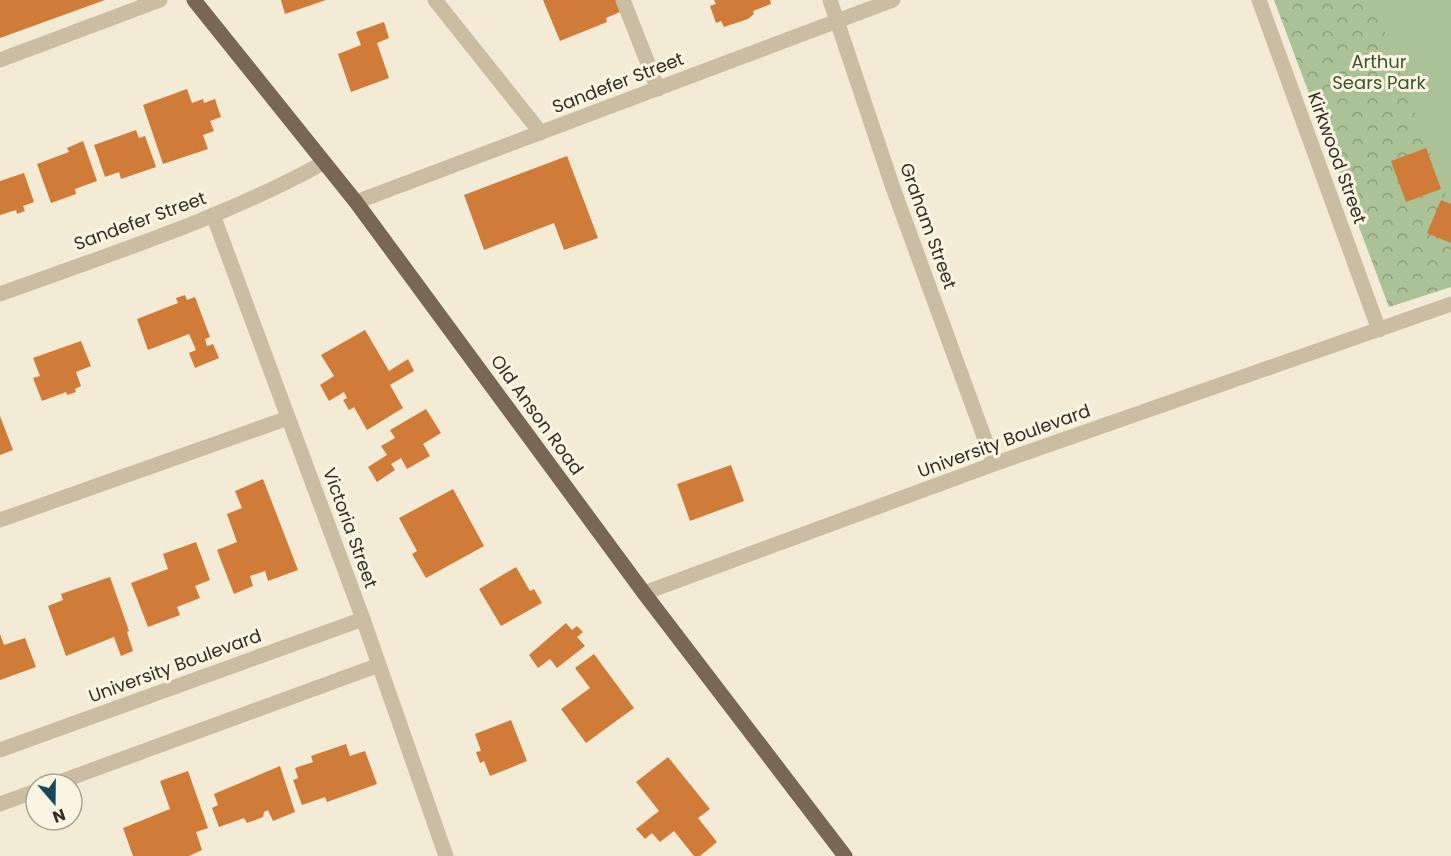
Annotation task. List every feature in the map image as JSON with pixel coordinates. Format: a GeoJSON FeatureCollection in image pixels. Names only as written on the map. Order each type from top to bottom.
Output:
{"type":"FeatureCollection","features":[{"type":"Feature","properties":{"kind":"main road","name":"Old Anson Road"},"geometry":{"type":"LineString","coordinates":[[194,0],[356,202],[644,594],[845,856]]}},
{"type":"Feature","properties":{"kind":"street"},"geometry":{"type":"LineString","coordinates":[[0,60],[160,0]]}},
{"type":"Feature","properties":{"kind":"street"},"geometry":{"type":"LineString","coordinates":[[435,0],[541,133]]}},
{"type":"Feature","properties":{"kind":"street"},"geometry":{"type":"LineString","coordinates":[[623,0],[658,89]]}},
{"type":"Feature","properties":{"kind":"street","name":"Graham Street"},"geometry":{"type":"LineString","coordinates":[[830,0],[893,188],[994,464]]}},
{"type":"Feature","properties":{"kind":"street","name":"Sandefer Street"},"geometry":{"type":"LineString","coordinates":[[356,202],[893,0]]}},
{"type":"Feature","properties":{"kind":"street","name":"Kirkwood Street"},"geometry":{"type":"LineString","coordinates":[[1259,0],[1379,330]]}},
{"type":"Feature","properties":{"kind":"street","name":"Sandefer Street"},"geometry":{"type":"LineString","coordinates":[[0,294],[213,215],[279,187],[323,163]]}},
{"type":"Feature","properties":{"kind":"street","name":"Victoria Street"},"geometry":{"type":"LineString","coordinates":[[213,215],[363,619],[446,856]]}},
{"type":"Feature","properties":{"kind":"street","name":"University Boulevard"},"geometry":{"type":"LineString","coordinates":[[644,594],[994,464],[1451,304]]}},
{"type":"Feature","properties":{"kind":"street"},"geometry":{"type":"LineString","coordinates":[[0,520],[288,418]]}},
{"type":"Feature","properties":{"kind":"street","name":"University Boulevard"},"geometry":{"type":"LineString","coordinates":[[0,750],[363,619]]}},
{"type":"Feature","properties":{"kind":"street"},"geometry":{"type":"LineString","coordinates":[[84,773],[379,665]]}},
{"type":"Feature","properties":{"kind":"street"},"geometry":{"type":"LineString","coordinates":[[0,804],[24,795]]}},
{"type":"Feature","properties":{"kind":"green space","name":"Arthur Sears Park"},"geometry":{"type":"Polygon","coordinates":[[[1274,0],[1451,0],[1451,287],[1389,307],[1274,0]]]}},
{"type":"Feature","properties":{"kind":"green space"},"geometry":{"type":"Polygon","coordinates":[[[1373,0],[1451,0],[1451,197],[1446,195],[1373,0]]]}},
{"type":"Feature","properties":{"kind":"building"},"geometry":{"type":"Polygon","coordinates":[[[0,0],[105,0],[0,38],[0,0]]]}},
{"type":"Feature","properties":{"kind":"building"},"geometry":{"type":"Polygon","coordinates":[[[281,0],[326,0],[285,14],[281,0]]]}},
{"type":"Feature","properties":{"kind":"building"},"geometry":{"type":"Polygon","coordinates":[[[543,0],[616,0],[620,12],[606,18],[607,22],[560,41],[543,0]]]}},
{"type":"Feature","properties":{"kind":"building"},"geometry":{"type":"Polygon","coordinates":[[[714,0],[770,0],[771,4],[753,11],[754,14],[748,19],[724,27],[721,21],[716,23],[710,6],[716,4],[714,0]]]}},
{"type":"Feature","properties":{"kind":"building"},"geometry":{"type":"Polygon","coordinates":[[[384,22],[389,38],[377,43],[389,78],[351,92],[338,54],[361,45],[356,32],[384,22]]]}},
{"type":"Feature","properties":{"kind":"building"},"geometry":{"type":"Polygon","coordinates":[[[187,89],[192,103],[203,99],[204,103],[215,99],[221,117],[210,121],[214,131],[203,135],[208,149],[163,164],[143,105],[187,89]]]}},
{"type":"Feature","properties":{"kind":"building"},"geometry":{"type":"Polygon","coordinates":[[[136,130],[139,138],[145,136],[156,167],[121,179],[119,172],[105,177],[94,145],[136,130]]]}},
{"type":"Feature","properties":{"kind":"building"},"geometry":{"type":"Polygon","coordinates":[[[83,141],[97,181],[75,189],[76,194],[51,203],[37,164],[69,152],[67,148],[83,141]]]}},
{"type":"Feature","properties":{"kind":"building"},"geometry":{"type":"Polygon","coordinates":[[[1426,148],[1441,189],[1406,202],[1391,161],[1426,148]]]}},
{"type":"Feature","properties":{"kind":"building"},"geometry":{"type":"Polygon","coordinates":[[[567,156],[598,238],[564,250],[554,223],[484,250],[464,195],[567,156]]]}},
{"type":"Feature","properties":{"kind":"building"},"geometry":{"type":"Polygon","coordinates":[[[24,173],[34,202],[23,206],[25,211],[17,214],[16,210],[0,215],[0,181],[24,173]]]}},
{"type":"Feature","properties":{"kind":"building"},"geometry":{"type":"Polygon","coordinates":[[[1441,200],[1451,204],[1451,243],[1427,233],[1441,200]]]}},
{"type":"Feature","properties":{"kind":"building"},"geometry":{"type":"Polygon","coordinates":[[[185,295],[187,300],[195,297],[210,337],[205,339],[207,346],[213,344],[219,358],[195,368],[189,353],[196,350],[189,334],[148,350],[137,319],[178,303],[176,298],[185,295]]]}},
{"type":"Feature","properties":{"kind":"building"},"geometry":{"type":"Polygon","coordinates":[[[365,330],[389,371],[408,359],[414,371],[390,385],[403,408],[367,430],[354,407],[349,410],[343,400],[347,398],[344,392],[329,401],[320,385],[334,376],[321,355],[365,330]]]}},
{"type":"Feature","properties":{"kind":"building"},"geometry":{"type":"Polygon","coordinates":[[[81,341],[91,366],[76,372],[81,386],[75,389],[76,392],[67,395],[66,392],[42,401],[33,378],[40,376],[33,358],[81,341]]]}},
{"type":"Feature","properties":{"kind":"building"},"geometry":{"type":"Polygon","coordinates":[[[426,409],[441,433],[423,444],[430,456],[407,469],[401,458],[391,464],[395,470],[377,482],[368,467],[387,455],[381,446],[395,438],[390,430],[426,409]]]}},
{"type":"Feature","properties":{"kind":"building"},"geometry":{"type":"Polygon","coordinates":[[[0,416],[13,450],[0,455],[0,416]]]}},
{"type":"Feature","properties":{"kind":"building"},"geometry":{"type":"Polygon","coordinates":[[[731,465],[744,501],[690,521],[677,484],[731,465]]]}},
{"type":"Feature","properties":{"kind":"building"},"geometry":{"type":"Polygon","coordinates":[[[263,479],[298,570],[268,581],[265,571],[250,576],[253,586],[234,594],[217,550],[237,542],[227,514],[242,508],[235,491],[263,479]]]}},
{"type":"Feature","properties":{"kind":"building"},"geometry":{"type":"Polygon","coordinates":[[[453,489],[484,546],[426,578],[412,554],[417,551],[399,518],[453,489]]]}},
{"type":"Feature","properties":{"kind":"building"},"geometry":{"type":"Polygon","coordinates":[[[196,542],[210,580],[195,586],[200,598],[177,607],[180,615],[148,627],[131,583],[168,569],[163,554],[196,542]]]}},
{"type":"Feature","properties":{"kind":"building"},"geometry":{"type":"Polygon","coordinates":[[[516,567],[530,591],[534,589],[542,603],[501,626],[479,589],[516,567]]]}},
{"type":"Feature","properties":{"kind":"building"},"geometry":{"type":"Polygon","coordinates":[[[110,577],[129,631],[127,632],[133,651],[121,656],[114,637],[66,656],[48,606],[63,600],[61,594],[110,577]]]}},
{"type":"Feature","properties":{"kind":"building"},"geometry":{"type":"Polygon","coordinates":[[[566,623],[572,630],[577,626],[583,632],[577,637],[585,646],[557,668],[550,659],[538,668],[529,655],[566,623]]]}},
{"type":"Feature","properties":{"kind":"building"},"geometry":{"type":"Polygon","coordinates":[[[0,634],[4,645],[25,638],[36,667],[0,680],[0,634]]]}},
{"type":"Feature","properties":{"kind":"building"},"geometry":{"type":"Polygon","coordinates":[[[594,654],[634,708],[586,743],[561,709],[590,688],[575,668],[594,654]]]}},
{"type":"Feature","properties":{"kind":"building"},"geometry":{"type":"Polygon","coordinates":[[[511,720],[527,761],[490,776],[484,761],[480,763],[476,752],[481,751],[475,734],[511,720]]]}},
{"type":"Feature","properties":{"kind":"building"},"geometry":{"type":"Polygon","coordinates":[[[346,744],[350,756],[365,751],[377,784],[327,802],[325,797],[302,805],[293,780],[298,778],[295,768],[313,762],[311,756],[346,744]]]}},
{"type":"Feature","properties":{"kind":"building"},"geometry":{"type":"Polygon","coordinates":[[[668,757],[710,809],[698,818],[717,842],[700,856],[694,856],[674,831],[660,842],[652,833],[645,839],[636,829],[659,811],[636,782],[668,757]]]}},
{"type":"Feature","properties":{"kind":"building"},"geometry":{"type":"Polygon","coordinates":[[[280,766],[295,812],[273,821],[268,810],[264,812],[263,817],[247,823],[244,818],[219,827],[212,808],[218,805],[214,794],[280,766]]]}},
{"type":"Feature","properties":{"kind":"building"},"geometry":{"type":"Polygon","coordinates":[[[188,771],[208,828],[196,832],[202,850],[189,856],[133,856],[123,828],[170,809],[160,781],[188,771]]]}}]}
